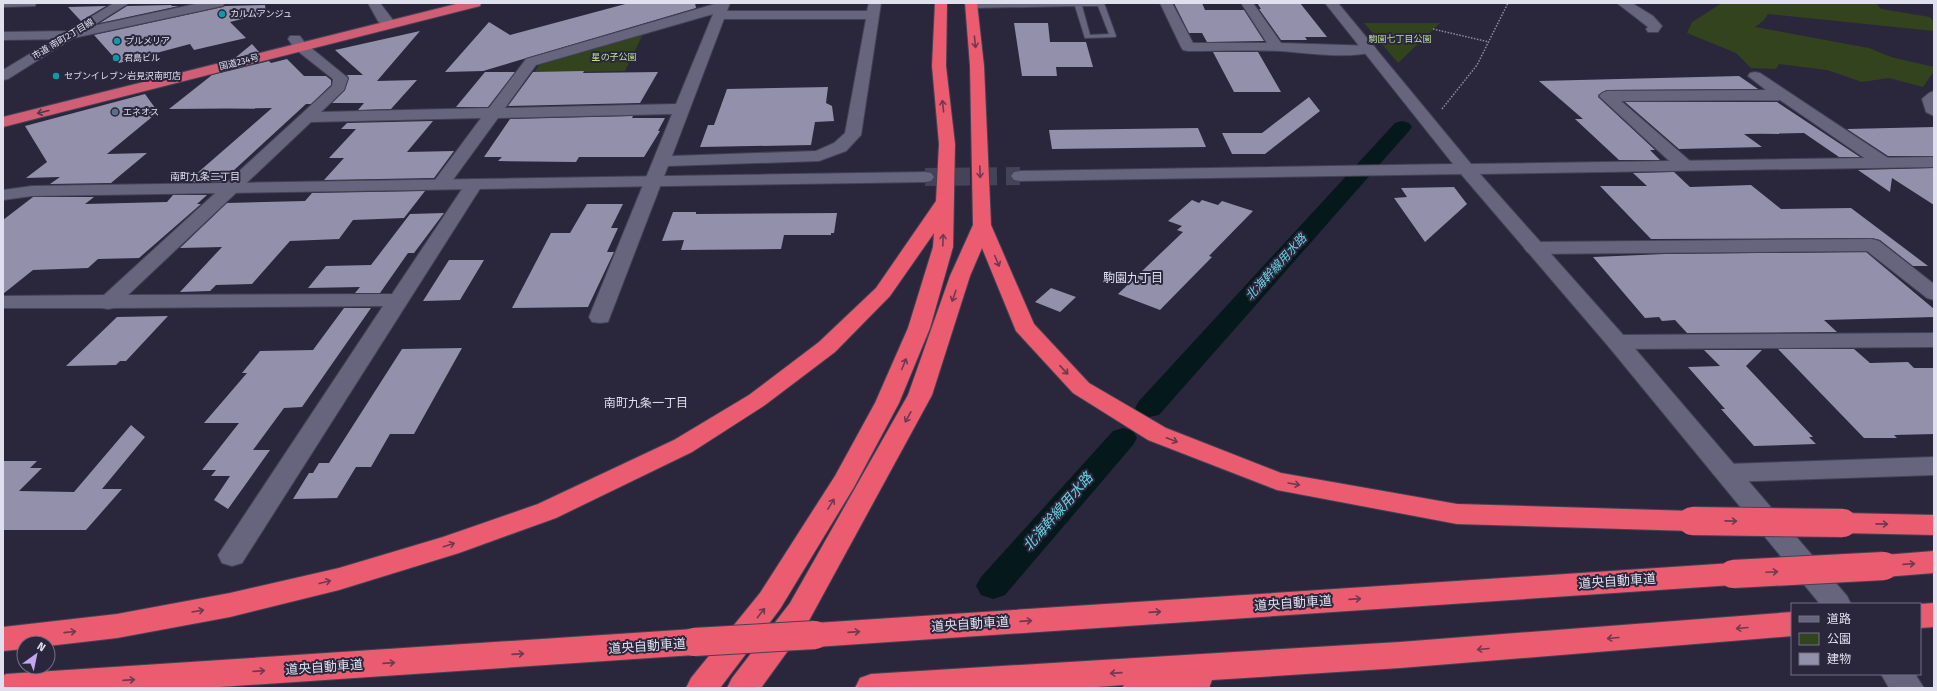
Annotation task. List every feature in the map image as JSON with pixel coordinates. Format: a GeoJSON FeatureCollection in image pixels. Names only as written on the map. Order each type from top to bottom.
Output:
{"type":"FeatureCollection","features":[{"type":"Feature","properties":{"kind":"highway","name":"国道234号"},"geometry":{"type":"LineString","coordinates":[[386,21],[444,3]]}},
{"type":"Feature","properties":{"kind":"highway","name":"国道234号"},"geometry":{"type":"LineString","coordinates":[[3,122],[298,43],[386,21],[475,3]]}},
{"type":"Feature","properties":{"kind":"highway"},"geometry":{"type":"LineString","coordinates":[[702,688],[770,601],[845,481],[887,403],[919,328],[943,248],[947,144],[939,66],[941,3]]}},
{"type":"Feature","properties":{"kind":"highway"},"geometry":{"type":"LineString","coordinates":[[971,4],[977,66],[982,225],[1024,326],[1080,388],[1157,434],[1277,481],[1457,514],[1692,521],[1934,525]]}},
{"type":"Feature","properties":{"kind":"highway","name":"国道234号"},"geometry":{"type":"LineString","coordinates":[[3,111],[298,43]]}},
{"type":"Feature","properties":{"kind":"highway"},"geometry":{"type":"LineString","coordinates":[[3,639],[117,626],[230,605],[339,579],[449,546],[547,512],[683,446],[757,400],[827,347],[883,292],[918,243],[945,201]]}},
{"type":"Feature","properties":{"kind":"highway"},"geometry":{"type":"LineString","coordinates":[[743,688],[800,611],[920,395],[960,276],[982,225]]}},
{"type":"Feature","properties":{"kind":"highway","name":"道央自動車道"},"geometry":{"type":"LineString","coordinates":[[6,688],[1934,562]]}},
{"type":"Feature","properties":{"kind":"highway"},"geometry":{"type":"LineString","coordinates":[[1921,616],[1934,615]]}},
{"type":"Feature","properties":{"kind":"highway"},"geometry":{"type":"LineString","coordinates":[[871,688],[1400,655],[1787,625]]}},
{"type":"Feature","properties":{"kind":"highway"},"geometry":{"type":"LineString","coordinates":[[1138,688],[1400,655]]}},
{"type":"Feature","properties":{"kind":"street"},"geometry":{"type":"LineString","coordinates":[[3,3],[30,3]]}},
{"type":"Feature","properties":{"kind":"street","name":"市道 南町2丁目線"},"geometry":{"type":"LineString","coordinates":[[3,76],[123,3]]}},
{"type":"Feature","properties":{"kind":"street"},"geometry":{"type":"LineString","coordinates":[[3,36],[70,35],[218,3]]}},
{"type":"Feature","properties":{"kind":"street"},"geometry":{"type":"LineString","coordinates":[[374,3],[386,21]]}},
{"type":"Feature","properties":{"kind":"street"},"geometry":{"type":"LineString","coordinates":[[1166,3],[1188,47],[1277,47],[1339,50],[1369,49]]}},
{"type":"Feature","properties":{"kind":"street"},"geometry":{"type":"LineString","coordinates":[[1247,3],[1277,47]]}},
{"type":"Feature","properties":{"kind":"street"},"geometry":{"type":"LineString","coordinates":[[1331,3],[1466,169],[1617,342],[1836,603]]}},
{"type":"Feature","properties":{"kind":"street"},"geometry":{"type":"LineString","coordinates":[[1623,3],[1648,19],[1654,26],[1653,29]]}},
{"type":"Feature","properties":{"kind":"street"},"geometry":{"type":"LineString","coordinates":[[600,318],[722,8]]}},
{"type":"Feature","properties":{"kind":"street"},"geometry":{"type":"LineString","coordinates":[[441,184],[531,62],[722,8],[874,9],[854,135],[840,147],[818,156],[661,161]]}},
{"type":"Feature","properties":{"kind":"street"},"geometry":{"type":"LineString","coordinates":[[108,303],[339,87],[341,78],[298,43]]}},
{"type":"Feature","properties":{"kind":"street"},"geometry":{"type":"LineString","coordinates":[[1755,76],[1882,162]]}},
{"type":"Feature","properties":{"kind":"street"},"geometry":{"type":"LineString","coordinates":[[1684,166],[1607,96],[1781,95]]}},
{"type":"Feature","properties":{"kind":"street"},"geometry":{"type":"LineString","coordinates":[[1934,96],[1930,99],[1932,109],[1934,111]]}},
{"type":"Feature","properties":{"kind":"street"},"geometry":{"type":"LineString","coordinates":[[308,117],[682,109]]}},
{"type":"Feature","properties":{"kind":"street"},"geometry":{"type":"LineString","coordinates":[[1020,176],[1934,162]]}},
{"type":"Feature","properties":{"kind":"street"},"geometry":{"type":"LineString","coordinates":[[3,194],[32,191],[925,177]]}},
{"type":"Feature","properties":{"kind":"street"},"geometry":{"type":"LineString","coordinates":[[232,555],[474,184]]}},
{"type":"Feature","properties":{"kind":"street"},"geometry":{"type":"LineString","coordinates":[[1534,248],[1872,245],[1934,294]]}},
{"type":"Feature","properties":{"kind":"street"},"geometry":{"type":"LineString","coordinates":[[3,302],[108,303],[399,300]]}},
{"type":"Feature","properties":{"kind":"street"},"geometry":{"type":"LineString","coordinates":[[1617,342],[1934,340]]}},
{"type":"Feature","properties":{"kind":"street"},"geometry":{"type":"LineString","coordinates":[[1727,473],[1934,466]]}},
{"type":"Feature","properties":{"kind":"street"},"geometry":{"type":"LineString","coordinates":[[1897,675],[1908,688]]}},
{"type":"Feature","properties":{"kind":"lane"},"geometry":{"type":"LineString","coordinates":[[971,4],[1078,4],[1101,4],[1113,36],[1087,37],[1078,4]]}},
{"type":"Feature","properties":{"kind":"path"},"geometry":{"type":"LineString","coordinates":[[1430,124],[1477,65],[1508,3]]}},
{"type":"Feature","properties":{"kind":"path"},"geometry":{"type":"LineString","coordinates":[[1433,29],[1488,42]]}},
{"type":"Feature","properties":{"kind":"green space"},"geometry":{"type":"Polygon","coordinates":[[[1722,3],[1876,3],[1881,9],[1930,17],[1934,22],[1934,31],[1768,14],[1764,20],[1755,27],[1869,48],[1891,57],[1934,67],[1934,71],[1923,87],[1889,78],[1862,82],[1827,70],[1779,64],[1776,69],[1751,68],[1736,53],[1687,33],[1692,22],[1722,3]]]}},
{"type":"Feature","properties":{"kind":"green space","name":"駒園七丁目公園"},"geometry":{"type":"Polygon","coordinates":[[[1364,23],[1440,23],[1398,63],[1364,23]]]}},
{"type":"Feature","properties":{"kind":"green space","name":"星の子公園"},"geometry":{"type":"Polygon","coordinates":[[[643,34],[625,71],[534,73],[539,65],[643,34]]]}},
{"type":"Feature","properties":{"kind":"building"},"geometry":{"type":"Polygon","coordinates":[[[629,3],[695,3],[696,8],[483,71],[445,72],[489,22],[510,35],[629,3]]]}},
{"type":"Feature","properties":{"kind":"building"},"geometry":{"type":"Polygon","coordinates":[[[1174,3],[1202,3],[1205,10],[1244,10],[1264,41],[1207,42],[1202,33],[1189,33],[1174,3]]]}},
{"type":"Feature","properties":{"kind":"building"},"geometry":{"type":"Polygon","coordinates":[[[1257,3],[1300,3],[1327,37],[1305,37],[1307,40],[1281,40],[1259,9],[1261,9],[1257,3]]]}},
{"type":"Feature","properties":{"kind":"building"},"geometry":{"type":"Polygon","coordinates":[[[172,5],[171,6],[179,6],[100,23],[127,6],[172,5]]]}},
{"type":"Feature","properties":{"kind":"building"},"geometry":{"type":"Polygon","coordinates":[[[265,5],[266,13],[230,22],[246,38],[194,50],[190,44],[119,63],[94,35],[225,6],[265,5]]]}},
{"type":"Feature","properties":{"kind":"building"},"geometry":{"type":"Polygon","coordinates":[[[106,6],[81,21],[68,7],[106,6]]]}},
{"type":"Feature","properties":{"kind":"building"},"geometry":{"type":"Polygon","coordinates":[[[1014,23],[1048,23],[1050,42],[1086,42],[1093,67],[1056,67],[1057,76],[1022,76],[1014,23]]]}},
{"type":"Feature","properties":{"kind":"building"},"geometry":{"type":"Polygon","coordinates":[[[420,31],[377,81],[417,80],[391,109],[358,110],[364,103],[332,103],[345,90],[349,78],[347,75],[363,75],[335,50],[420,31]]]}},
{"type":"Feature","properties":{"kind":"building"},"geometry":{"type":"Polygon","coordinates":[[[252,44],[259,52],[235,58],[252,44]]]}},
{"type":"Feature","properties":{"kind":"building"},"geometry":{"type":"Polygon","coordinates":[[[1213,52],[1258,52],[1281,92],[1234,92],[1213,52]]]}},
{"type":"Feature","properties":{"kind":"building"},"geometry":{"type":"Polygon","coordinates":[[[287,59],[304,76],[326,76],[331,80],[331,85],[311,104],[306,104],[221,182],[187,182],[272,108],[169,109],[212,75],[269,61],[271,63],[287,59]]]}},
{"type":"Feature","properties":{"kind":"building"},"geometry":{"type":"Polygon","coordinates":[[[584,71],[583,73],[658,72],[640,103],[508,106],[533,72],[584,71]]]}},
{"type":"Feature","properties":{"kind":"building"},"geometry":{"type":"Polygon","coordinates":[[[485,72],[515,72],[488,107],[456,107],[485,72]]]}},
{"type":"Feature","properties":{"kind":"building"},"geometry":{"type":"Polygon","coordinates":[[[1739,76],[1758,89],[1607,90],[1598,95],[1598,97],[1655,150],[1650,150],[1660,160],[1619,160],[1575,119],[1583,119],[1539,81],[1739,76]]]}},
{"type":"Feature","properties":{"kind":"building"},"geometry":{"type":"Polygon","coordinates":[[[828,87],[826,103],[832,106],[834,121],[815,122],[811,145],[700,147],[708,125],[714,125],[727,89],[828,87]]]}},
{"type":"Feature","properties":{"kind":"building"},"geometry":{"type":"Polygon","coordinates":[[[145,94],[158,112],[107,154],[147,153],[111,183],[50,184],[60,177],[26,178],[47,162],[25,126],[145,94]]]}},
{"type":"Feature","properties":{"kind":"building"},"geometry":{"type":"Polygon","coordinates":[[[1309,97],[1320,111],[1265,154],[1232,154],[1222,133],[1262,133],[1309,97]]]}},
{"type":"Feature","properties":{"kind":"building"},"geometry":{"type":"Polygon","coordinates":[[[1625,102],[1777,102],[1860,157],[1839,157],[1804,133],[1744,134],[1762,147],[1679,149],[1625,102]]]}},
{"type":"Feature","properties":{"kind":"building"},"geometry":{"type":"Polygon","coordinates":[[[633,116],[632,118],[665,118],[658,131],[660,131],[644,157],[579,157],[576,162],[498,161],[502,157],[484,157],[510,119],[633,116]]]}},
{"type":"Feature","properties":{"kind":"building"},"geometry":{"type":"Polygon","coordinates":[[[433,121],[407,152],[454,151],[434,178],[324,180],[344,158],[329,158],[356,129],[341,129],[347,123],[433,121]]]}},
{"type":"Feature","properties":{"kind":"building"},"geometry":{"type":"Polygon","coordinates":[[[1934,127],[1934,156],[1888,156],[1847,129],[1934,127]]]}},
{"type":"Feature","properties":{"kind":"building"},"geometry":{"type":"Polygon","coordinates":[[[1198,128],[1206,147],[1052,149],[1049,130],[1198,128]]]}},
{"type":"Feature","properties":{"kind":"building"},"geometry":{"type":"Polygon","coordinates":[[[1934,168],[1934,205],[1892,178],[1890,192],[1858,170],[1934,168]]]}},
{"type":"Feature","properties":{"kind":"building"},"geometry":{"type":"Polygon","coordinates":[[[1674,172],[1690,187],[1751,185],[1781,209],[1851,208],[1928,266],[1913,266],[1880,240],[1872,238],[1651,239],[1600,186],[1647,186],[1633,173],[1674,172]]]}},
{"type":"Feature","properties":{"kind":"building"},"geometry":{"type":"Polygon","coordinates":[[[1454,187],[1467,204],[1425,242],[1394,198],[1407,197],[1401,188],[1454,187]]]}},
{"type":"Feature","properties":{"kind":"building"},"geometry":{"type":"Polygon","coordinates":[[[425,191],[404,218],[353,220],[339,239],[290,241],[252,284],[216,285],[210,291],[180,292],[222,247],[180,248],[227,203],[305,201],[312,193],[425,191]]]}},
{"type":"Feature","properties":{"kind":"building"},"geometry":{"type":"Polygon","coordinates":[[[173,195],[207,195],[197,204],[201,204],[139,258],[98,259],[88,268],[33,270],[3,294],[3,220],[33,197],[94,197],[85,204],[167,202],[173,195]]]}},
{"type":"Feature","properties":{"kind":"building"},"geometry":{"type":"Polygon","coordinates":[[[1192,200],[1199,203],[1202,200],[1218,205],[1222,201],[1253,211],[1209,256],[1212,257],[1160,310],[1118,294],[1183,232],[1177,230],[1182,226],[1168,221],[1192,200]]]}},
{"type":"Feature","properties":{"kind":"building"},"geometry":{"type":"Polygon","coordinates":[[[587,204],[623,204],[611,228],[618,228],[607,252],[614,252],[588,307],[512,308],[551,233],[570,233],[587,204]]]}},
{"type":"Feature","properties":{"kind":"building"},"geometry":{"type":"Polygon","coordinates":[[[673,212],[696,212],[696,214],[837,213],[834,233],[831,233],[831,235],[784,235],[781,249],[681,250],[684,240],[662,241],[673,212]]]}},
{"type":"Feature","properties":{"kind":"building"},"geometry":{"type":"Polygon","coordinates":[[[444,213],[414,253],[408,253],[380,293],[355,293],[360,287],[308,288],[326,266],[371,265],[410,214],[444,213]]]}},
{"type":"Feature","properties":{"kind":"building"},"geometry":{"type":"Polygon","coordinates":[[[1866,252],[1934,309],[1934,317],[1824,320],[1837,332],[1687,333],[1675,320],[1662,321],[1659,317],[1645,318],[1593,257],[1665,254],[1866,252]]]}},
{"type":"Feature","properties":{"kind":"building"},"geometry":{"type":"Polygon","coordinates":[[[449,260],[484,260],[460,300],[423,301],[449,260]]]}},
{"type":"Feature","properties":{"kind":"building"},"geometry":{"type":"Polygon","coordinates":[[[1051,288],[1076,297],[1060,312],[1035,302],[1051,288]]]}},
{"type":"Feature","properties":{"kind":"building"},"geometry":{"type":"Polygon","coordinates":[[[344,308],[371,308],[302,407],[284,408],[253,450],[270,450],[228,509],[214,500],[230,476],[211,476],[216,470],[202,470],[239,423],[204,423],[247,373],[242,373],[260,351],[313,350],[344,308]]]}},
{"type":"Feature","properties":{"kind":"building"},"geometry":{"type":"Polygon","coordinates":[[[168,316],[126,361],[120,361],[116,365],[66,366],[117,317],[168,316]]]}},
{"type":"Feature","properties":{"kind":"building"},"geometry":{"type":"Polygon","coordinates":[[[462,348],[414,434],[390,434],[371,467],[356,467],[337,498],[293,499],[309,473],[313,473],[319,463],[329,463],[402,349],[462,348]]]}},
{"type":"Feature","properties":{"kind":"building"},"geometry":{"type":"Polygon","coordinates":[[[1778,349],[1854,349],[1870,363],[1908,362],[1914,368],[1934,368],[1934,434],[1894,435],[1897,438],[1864,438],[1778,349]]]}},
{"type":"Feature","properties":{"kind":"building"},"geometry":{"type":"Polygon","coordinates":[[[1704,350],[1762,350],[1746,366],[1813,437],[1809,437],[1816,444],[1754,446],[1721,409],[1725,409],[1688,367],[1720,366],[1704,350]]]}},
{"type":"Feature","properties":{"kind":"building"},"geometry":{"type":"Polygon","coordinates":[[[131,425],[145,437],[102,489],[122,489],[86,530],[3,530],[3,461],[37,461],[30,468],[42,468],[19,491],[74,492],[131,425]]]}},
{"type":"Feature","properties":{"kind":"waterway","name":"北海幹線用水路"},"geometry":{"type":"LineString","coordinates":[[1149,408],[1402,127]]}},
{"type":"Feature","properties":{"kind":"waterway","name":"北海幹線用水路"},"geometry":{"type":"LineString","coordinates":[[993,586],[1123,438]]}},
{"type":"Feature","properties":{"kind":"tunnel"},"geometry":{"type":"LineString","coordinates":[[925,177],[1020,176]]}},
{"type":"Feature","properties":{"kind":"place","name":"カルムアンジュ"},"geometry":{"type":"Point","coordinates":[222,14]}},
{"type":"Feature","properties":{"kind":"place","name":"プルメリア"},"geometry":{"type":"Point","coordinates":[117,41]}},
{"type":"Feature","properties":{"kind":"place","name":"君島ビル"},"geometry":{"type":"Point","coordinates":[116,58]}},
{"type":"Feature","properties":{"kind":"place","name":"セブンイレブン岩見沢南町店"},"geometry":{"type":"Point","coordinates":[56,76]}},
{"type":"Feature","properties":{"kind":"place","name":"エネオス"},"geometry":{"type":"Point","coordinates":[115,112]}},
{"type":"Feature","properties":{"kind":"district","name":"南町九条二丁目"},"geometry":{"type":"Point","coordinates":[205,177]}},
{"type":"Feature","properties":{"kind":"district","name":"駒園九丁目"},"geometry":{"type":"Point","coordinates":[1133,278]}},
{"type":"Feature","properties":{"kind":"district","name":"南町九条一丁目"},"geometry":{"type":"Point","coordinates":[646,403]}}]}
